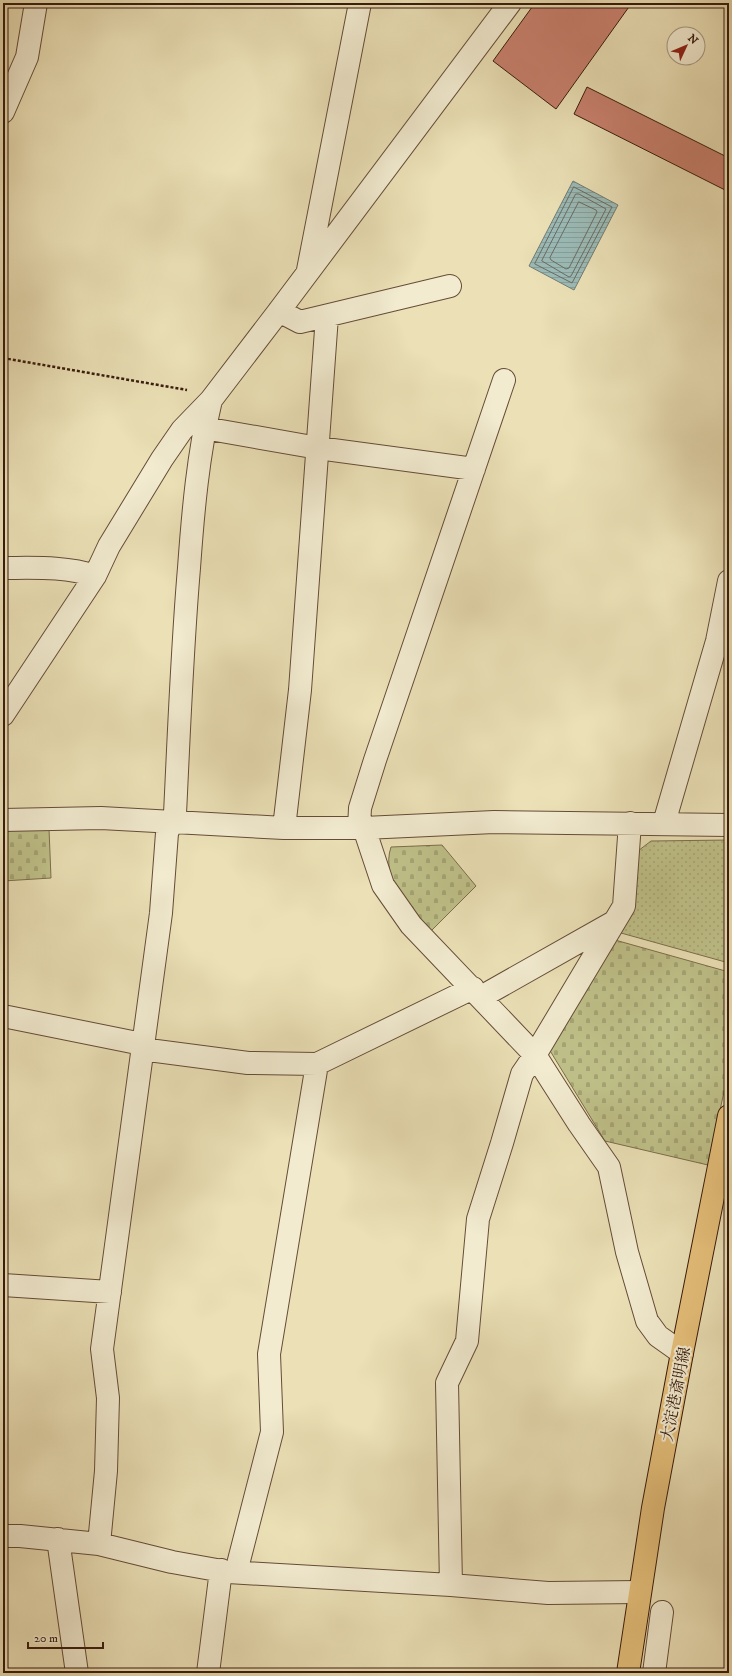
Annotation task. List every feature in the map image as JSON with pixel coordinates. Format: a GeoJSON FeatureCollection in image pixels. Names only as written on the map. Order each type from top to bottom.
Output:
{"type":"FeatureCollection","features":[{"type":"Feature","properties":{"kind":"main road","name":"大淀港斎明線"},"geometry":{"type":"LineString","coordinates":[[628,1673],[639,1592],[682,1353],[729,1116]]}},
{"type":"Feature","properties":{"kind":"street"},"geometry":{"type":"LineString","coordinates":[[3,112],[27,57],[36,3]]}},
{"type":"Feature","properties":{"kind":"street"},"geometry":{"type":"LineString","coordinates":[[307,275],[360,3]]}},
{"type":"Feature","properties":{"kind":"street"},"geometry":{"type":"LineString","coordinates":[[3,715],[95,576],[109,546],[162,458],[182,430],[211,400],[307,275],[510,3]]}},
{"type":"Feature","properties":{"kind":"street"},"geometry":{"type":"LineString","coordinates":[[279,311],[300,322],[450,286]]}},
{"type":"Feature","properties":{"kind":"street"},"geometry":{"type":"LineString","coordinates":[[284,828],[300,690],[327,316]]}},
{"type":"Feature","properties":{"kind":"street"},"geometry":{"type":"LineString","coordinates":[[504,380],[375,760],[360,808],[362,828],[383,885],[411,925],[535,1055],[608,1167],[627,1252],[647,1321],[658,1336],[682,1353]]}},
{"type":"Feature","properties":{"kind":"street"},"geometry":{"type":"LineString","coordinates":[[99,1544],[106,1471],[108,1405],[102,1348],[161,913],[167,833],[173,822],[175,814],[182,652],[192,526],[204,428],[211,400]]}},
{"type":"Feature","properties":{"kind":"street"},"geometry":{"type":"LineString","coordinates":[[204,428],[318,448],[474,469]]}},
{"type":"Feature","properties":{"kind":"street"},"geometry":{"type":"LineString","coordinates":[[3,568],[47,568],[83,572],[95,576]]}},
{"type":"Feature","properties":{"kind":"street"},"geometry":{"type":"LineString","coordinates":[[664,823],[717,641],[729,581]]}},
{"type":"Feature","properties":{"kind":"street"},"geometry":{"type":"LineString","coordinates":[[3,820],[101,818],[284,828],[362,828],[494,822],[729,825]]}},
{"type":"Feature","properties":{"kind":"street"},"geometry":{"type":"LineString","coordinates":[[451,1585],[447,1383],[467,1341],[478,1219],[522,1074],[535,1055],[624,906],[630,823]]}},
{"type":"Feature","properties":{"kind":"street"},"geometry":{"type":"LineString","coordinates":[[3,1016],[142,1047],[248,1063],[317,1064],[477,993],[614,923]]}},
{"type":"Feature","properties":{"kind":"street"},"geometry":{"type":"LineString","coordinates":[[208,1673],[228,1571],[272,1432],[269,1354],[317,1064]]}},
{"type":"Feature","properties":{"kind":"street"},"geometry":{"type":"LineString","coordinates":[[3,1285],[110,1292]]}},
{"type":"Feature","properties":{"kind":"street"},"geometry":{"type":"LineString","coordinates":[[3,1536],[58,1539],[99,1544],[172,1562],[228,1571],[451,1585],[548,1593],[639,1592]]}},
{"type":"Feature","properties":{"kind":"street"},"geometry":{"type":"LineString","coordinates":[[58,1539],[77,1673]]}},
{"type":"Feature","properties":{"kind":"street"},"geometry":{"type":"LineString","coordinates":[[654,1673],[662,1612]]}},
{"type":"Feature","properties":{"kind":"path"},"geometry":{"type":"LineString","coordinates":[[3,358],[207,394],[211,400]]}},
{"type":"Feature","properties":{"kind":"green space"},"geometry":{"type":"Polygon","coordinates":[[[49,829],[51,878],[3,881],[3,831],[49,829]]]}},
{"type":"Feature","properties":{"kind":"green space"},"geometry":{"type":"Polygon","coordinates":[[[729,840],[729,963],[621,933],[631,906],[634,854],[651,841],[729,840]]]}},
{"type":"Feature","properties":{"kind":"green space"},"geometry":{"type":"Polygon","coordinates":[[[442,845],[476,886],[431,931],[399,893],[390,871],[389,859],[391,847],[442,845]]]}},
{"type":"Feature","properties":{"kind":"green space"},"geometry":{"type":"Polygon","coordinates":[[[615,940],[729,972],[729,1069],[708,1165],[605,1141],[549,1049],[615,940]]]}},
{"type":"Feature","properties":{"kind":"water"},"geometry":{"type":"Polygon","coordinates":[[[573,181],[618,205],[574,290],[529,266],[573,181]]]}},
{"type":"Feature","properties":{"kind":"building"},"geometry":{"type":"Polygon","coordinates":[[[535,3],[631,4],[556,109],[493,61],[535,3]]]}},
{"type":"Feature","properties":{"kind":"building"},"geometry":{"type":"Polygon","coordinates":[[[587,87],[729,158],[729,192],[574,114],[587,87]]]}}]}
